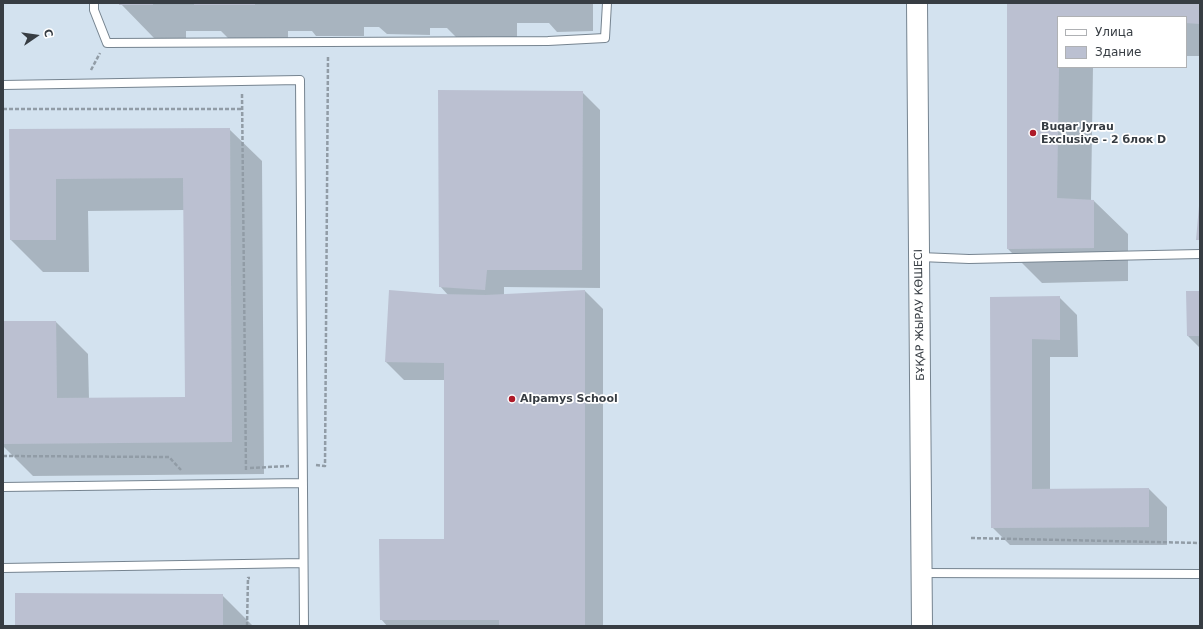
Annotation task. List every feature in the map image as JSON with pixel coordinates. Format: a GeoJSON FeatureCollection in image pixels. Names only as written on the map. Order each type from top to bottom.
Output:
{"type":"FeatureCollection","features":[{"type":"Feature","properties":{"kind":"street","name":"БҰҚАР ЖЫРАУ КӨШЕСІ"},"geometry":{"type":"LineString","coordinates":[[917,3],[922,626]]}},
{"type":"Feature","properties":{"kind":"lane"},"geometry":{"type":"LineString","coordinates":[[94,3],[94,10],[107,43],[540,41],[605,38],[607,3]]}},
{"type":"Feature","properties":{"kind":"lane"},"geometry":{"type":"LineString","coordinates":[[3,85],[300,80],[304,626]]}},
{"type":"Feature","properties":{"kind":"lane"},"geometry":{"type":"LineString","coordinates":[[919,257],[969,259],[1200,254]]}},
{"type":"Feature","properties":{"kind":"lane"},"geometry":{"type":"LineString","coordinates":[[3,487],[303,482]]}},
{"type":"Feature","properties":{"kind":"lane"},"geometry":{"type":"LineString","coordinates":[[3,568],[304,563]]}},
{"type":"Feature","properties":{"kind":"lane"},"geometry":{"type":"LineString","coordinates":[[922,573],[1200,574]]}},
{"type":"Feature","properties":{"kind":"path"},"geometry":{"type":"LineString","coordinates":[[246,468],[303,465],[325,466],[328,42]]}},
{"type":"Feature","properties":{"kind":"path"},"geometry":{"type":"LineString","coordinates":[[82,84],[107,43]]}},
{"type":"Feature","properties":{"kind":"path"},"geometry":{"type":"LineString","coordinates":[[242,81],[246,483]]}},
{"type":"Feature","properties":{"kind":"path"},"geometry":{"type":"LineString","coordinates":[[3,109],[242,109]]}},
{"type":"Feature","properties":{"kind":"path"},"geometry":{"type":"LineString","coordinates":[[3,456],[169,457],[183,473]]}},
{"type":"Feature","properties":{"kind":"path"},"geometry":{"type":"LineString","coordinates":[[971,538],[1200,543]]}},
{"type":"Feature","properties":{"kind":"path"},"geometry":{"type":"LineString","coordinates":[[248,626],[248,578],[256,578]]}},
{"type":"Feature","properties":{"kind":"building"},"geometry":{"type":"Polygon","coordinates":[[[119,3],[153,3],[153,5],[119,5],[119,3]]]}},
{"type":"Feature","properties":{"kind":"building"},"geometry":{"type":"Polygon","coordinates":[[[194,3],[255,3],[255,5],[194,5],[194,3]]]}},
{"type":"Feature","properties":{"kind":"building","name":"Buqar Jyrau Exclusive - 2 блок D"},"geometry":{"type":"Polygon","coordinates":[[[1007,3],[1200,3],[1200,24],[1187,23],[1187,16],[1057,16],[1057,68],[1059,68],[1057,198],[1094,200],[1094,248],[1007,249],[1007,3]]]}},
{"type":"Feature","properties":{"kind":"building"},"geometry":{"type":"Polygon","coordinates":[[[438,90],[583,91],[582,270],[487,270],[485,290],[439,287],[438,90]]]}},
{"type":"Feature","properties":{"kind":"building"},"geometry":{"type":"Polygon","coordinates":[[[230,128],[232,442],[3,444],[3,321],[56,321],[57,398],[185,397],[183,178],[56,179],[56,240],[10,240],[9,129],[230,128]]]}},
{"type":"Feature","properties":{"kind":"building"},"geometry":{"type":"Polygon","coordinates":[[[1199,206],[1200,240],[1196,240],[1199,206]]]}},
{"type":"Feature","properties":{"kind":"building"},"geometry":{"type":"Polygon","coordinates":[[[389,290],[438,294],[486,295],[585,290],[585,626],[499,626],[499,620],[380,620],[379,539],[444,539],[444,363],[385,362],[389,290]]]}},
{"type":"Feature","properties":{"kind":"building"},"geometry":{"type":"Polygon","coordinates":[[[1186,291],[1200,291],[1200,336],[1187,336],[1186,291]]]}},
{"type":"Feature","properties":{"kind":"building"},"geometry":{"type":"Polygon","coordinates":[[[1060,296],[1060,340],[1032,339],[1032,489],[1149,488],[1149,527],[991,528],[990,297],[1060,296]]]}},
{"type":"Feature","properties":{"kind":"building"},"geometry":{"type":"Polygon","coordinates":[[[15,593],[223,594],[223,626],[15,626],[15,593]]]}},
{"type":"Feature","properties":{"kind":"place","name":"Buqar Jyrau Exclusive - 2 блок D"},"geometry":{"type":"Point","coordinates":[1033,133]}},
{"type":"Feature","properties":{"kind":"place","name":"Alpamys School"},"geometry":{"type":"Point","coordinates":[512,399]}}]}
